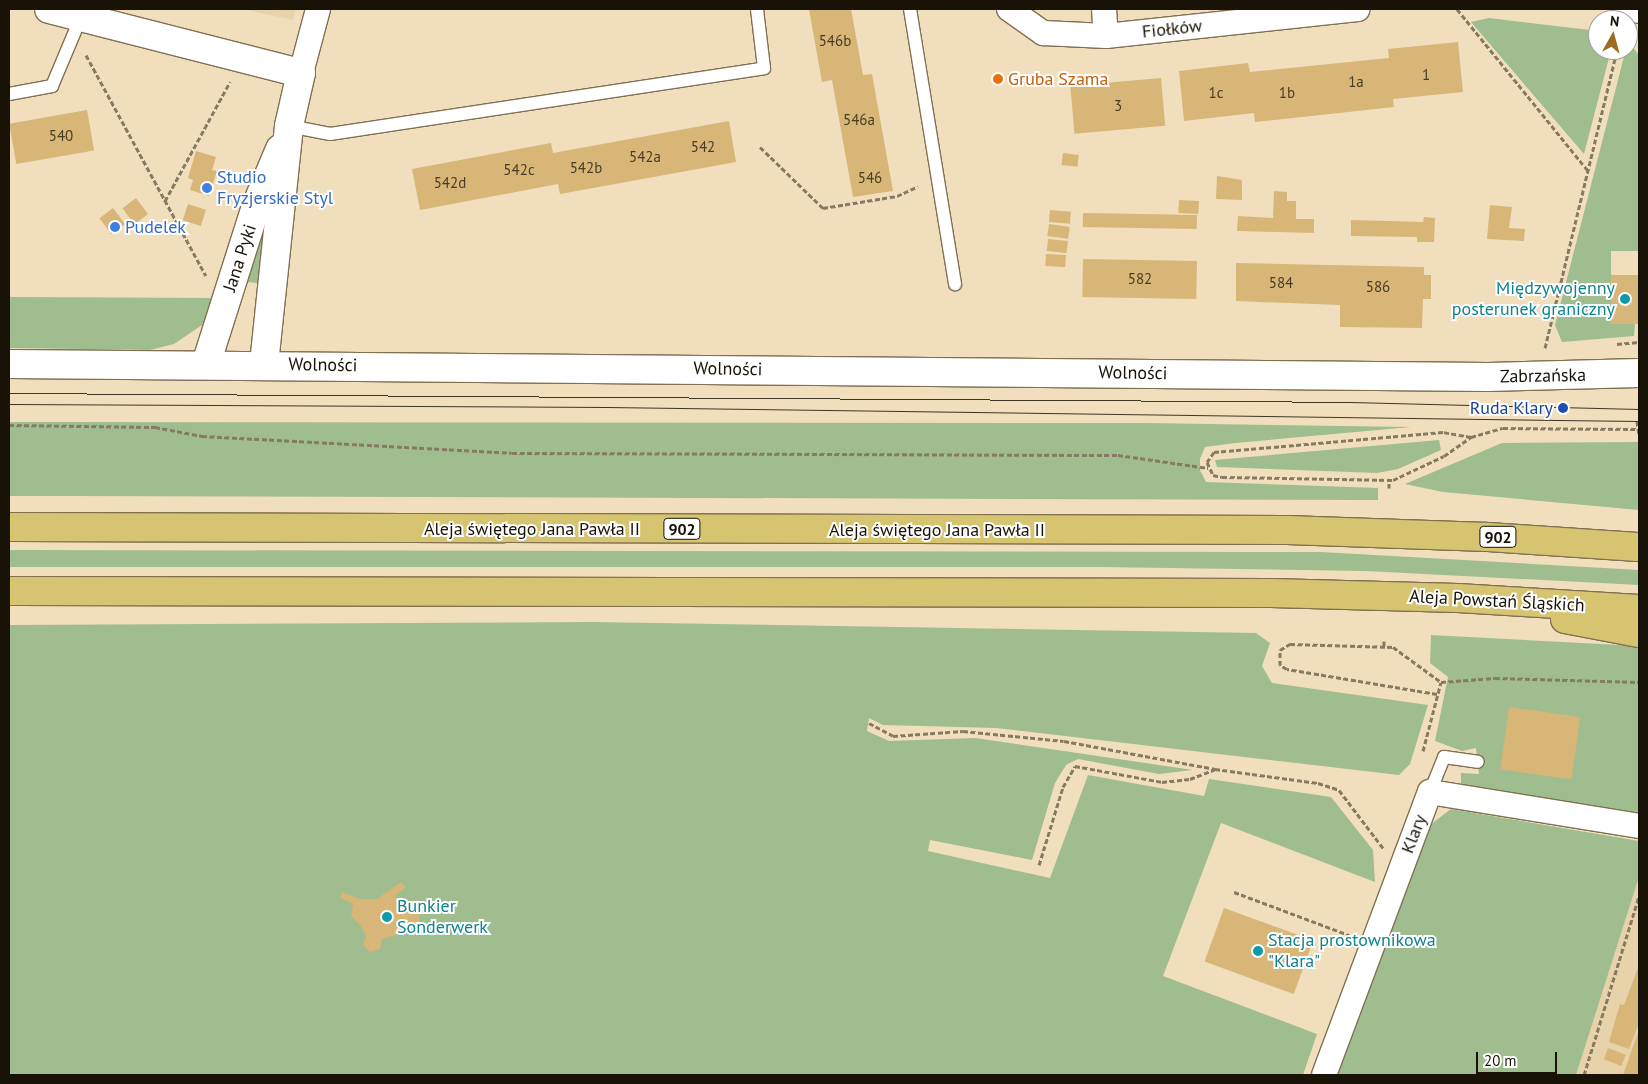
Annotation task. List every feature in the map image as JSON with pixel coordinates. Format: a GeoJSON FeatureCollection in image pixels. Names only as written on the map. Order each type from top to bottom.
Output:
{"type":"FeatureCollection","features":[{"type":"Feature","properties":{"kind":"main road","name":"Aleja świętego Jana Pawła II"},"geometry":{"type":"LineString","coordinates":[[9,527],[1356,532],[1639,547]]}},
{"type":"Feature","properties":{"kind":"main road","name":"Aleja Powstań Śląskich"},"geometry":{"type":"LineString","coordinates":[[9,590],[1084,591],[1458,598],[1639,609]]}},
{"type":"Feature","properties":{"kind":"main road"},"geometry":{"type":"LineString","coordinates":[[1458,598],[1639,633]]}},
{"type":"Feature","properties":{"kind":"street"},"geometry":{"type":"LineString","coordinates":[[49,9],[78,25],[301,73]]}},
{"type":"Feature","properties":{"kind":"street","name":"Jana Pyki"},"geometry":{"type":"LineString","coordinates":[[264,364],[289,126],[318,9]]}},
{"type":"Feature","properties":{"kind":"street","name":"Fiołków"},"geometry":{"type":"LineString","coordinates":[[1009,9],[1043,33],[1106,36],[1358,9]]}},
{"type":"Feature","properties":{"kind":"street"},"geometry":{"type":"LineString","coordinates":[[1104,9],[1106,36]]}},
{"type":"Feature","properties":{"kind":"street"},"geometry":{"type":"LineString","coordinates":[[1627,9],[1639,11]]}},
{"type":"Feature","properties":{"kind":"street","name":"Jana Pyki"},"geometry":{"type":"LineString","coordinates":[[206,364],[256,206],[289,126]]}},
{"type":"Feature","properties":{"kind":"street","name":"Wolności"},"geometry":{"type":"LineString","coordinates":[[9,364],[264,364],[1447,376]]}},
{"type":"Feature","properties":{"kind":"street","name":"Zabrzańska"},"geometry":{"type":"LineString","coordinates":[[1447,376],[1639,374]]}},
{"type":"Feature","properties":{"kind":"street","name":"Klary"},"geometry":{"type":"LineString","coordinates":[[1324,1075],[1430,792],[1639,826]]}},
{"type":"Feature","properties":{"kind":"lane"},"geometry":{"type":"LineString","coordinates":[[289,126],[330,134],[764,68],[756,9]]}},
{"type":"Feature","properties":{"kind":"lane"},"geometry":{"type":"LineString","coordinates":[[910,9],[955,284]]}},
{"type":"Feature","properties":{"kind":"lane"},"geometry":{"type":"LineString","coordinates":[[9,94],[52,86],[78,25]]}},
{"type":"Feature","properties":{"kind":"lane"},"geometry":{"type":"LineString","coordinates":[[1430,792],[1444,757],[1478,762]]}},
{"type":"Feature","properties":{"kind":"path"},"geometry":{"type":"LineString","coordinates":[[1457,9],[1588,172]]}},
{"type":"Feature","properties":{"kind":"path"},"geometry":{"type":"LineString","coordinates":[[78,25],[165,201],[210,284]]}},
{"type":"Feature","properties":{"kind":"path"},"geometry":{"type":"LineString","coordinates":[[1545,350],[1615,60]]}},
{"type":"Feature","properties":{"kind":"path"},"geometry":{"type":"LineString","coordinates":[[165,201],[233,77]]}},
{"type":"Feature","properties":{"kind":"path"},"geometry":{"type":"LineString","coordinates":[[760,147],[823,208],[897,196],[918,186]]}},
{"type":"Feature","properties":{"kind":"path"},"geometry":{"type":"LineString","coordinates":[[1637,421],[1639,436]]}},
{"type":"Feature","properties":{"kind":"path"},"geometry":{"type":"LineString","coordinates":[[9,425],[155,427],[202,436],[512,453],[1118,456],[1208,468]]}},
{"type":"Feature","properties":{"kind":"path"},"geometry":{"type":"LineString","coordinates":[[1471,437],[1442,432],[1214,452],[1209,455],[1208,468],[1213,475],[1222,477],[1389,480],[1444,456],[1471,437],[1503,428],[1637,429]]}},
{"type":"Feature","properties":{"kind":"path"},"geometry":{"type":"LineString","coordinates":[[1389,480],[1389,488]]}},
{"type":"Feature","properties":{"kind":"path"},"geometry":{"type":"LineString","coordinates":[[1384,640],[1384,646]]}},
{"type":"Feature","properties":{"kind":"path"},"geometry":{"type":"LineString","coordinates":[[1437,694],[1287,669],[1280,664],[1279,656],[1284,646],[1290,644],[1384,646],[1393,647],[1441,682],[1495,678],[1639,682]]}},
{"type":"Feature","properties":{"kind":"path"},"geometry":{"type":"LineString","coordinates":[[1420,761],[1441,682]]}},
{"type":"Feature","properties":{"kind":"path"},"geometry":{"type":"LineString","coordinates":[[870,723],[894,736],[963,731],[1064,741],[1214,769],[1318,783],[1339,790],[1354,805],[1372,838],[1386,851],[1406,857]]}},
{"type":"Feature","properties":{"kind":"path"},"geometry":{"type":"LineString","coordinates":[[1039,864],[1063,787],[1075,766],[1162,782],[1190,779],[1214,769]]}},
{"type":"Feature","properties":{"kind":"path"},"geometry":{"type":"LineString","coordinates":[[1234,892],[1373,944]]}},
{"type":"Feature","properties":{"kind":"path"},"geometry":{"type":"LineString","coordinates":[[1584,1075],[1639,896]]}},
{"type":"Feature","properties":{"kind":"shaded area"},"geometry":{"type":"Polygon","coordinates":[[[243,9],[296,9],[293,20],[243,9]]]}},
{"type":"Feature","properties":{"kind":"shaded area"},"geometry":{"type":"Polygon","coordinates":[[[1639,877],[1639,1075],[1576,1075],[1639,877]]]}},
{"type":"Feature","properties":{"kind":"green space"},"geometry":{"type":"Polygon","coordinates":[[[1489,18],[1588,30],[1588,60],[1608,60],[1584,154],[1471,22],[1489,18]]]}},
{"type":"Feature","properties":{"kind":"green space"},"geometry":{"type":"Polygon","coordinates":[[[1638,54],[1639,251],[1611,251],[1611,324],[1635,324],[1634,336],[1562,342],[1555,325],[1623,60],[1638,60],[1638,54]]]}},
{"type":"Feature","properties":{"kind":"green space"},"geometry":{"type":"Polygon","coordinates":[[[276,188],[258,283],[244,282],[276,188]]]}},
{"type":"Feature","properties":{"kind":"green space"},"geometry":{"type":"Polygon","coordinates":[[[9,297],[217,298],[202,325],[174,344],[150,350],[9,348],[9,297]]]}},
{"type":"Feature","properties":{"kind":"green space"},"geometry":{"type":"Polygon","coordinates":[[[9,422],[1144,423],[1411,427],[1205,447],[1200,459],[1200,470],[1206,482],[1378,488],[1378,500],[9,496],[9,422]]]}},
{"type":"Feature","properties":{"kind":"green space"},"geometry":{"type":"Polygon","coordinates":[[[1439,440],[1441,450],[1398,469],[1377,473],[1217,467],[1215,460],[1439,440]]]}},
{"type":"Feature","properties":{"kind":"green space"},"geometry":{"type":"Polygon","coordinates":[[[1639,442],[1639,510],[1443,492],[1405,484],[1502,443],[1639,442]]]}},
{"type":"Feature","properties":{"kind":"green space"},"geometry":{"type":"Polygon","coordinates":[[[9,550],[1321,552],[1639,570],[1639,585],[1366,571],[1102,567],[9,567],[9,550]]]}},
{"type":"Feature","properties":{"kind":"green space"},"geometry":{"type":"Polygon","coordinates":[[[592,622],[1256,633],[1270,643],[1262,666],[1272,683],[1428,705],[1410,764],[1399,775],[996,728],[883,725],[869,718],[867,731],[889,741],[975,738],[1193,770],[1159,774],[1078,759],[1066,765],[1055,783],[1032,860],[930,840],[928,851],[1050,878],[1088,775],[1204,796],[1209,779],[1331,797],[1373,850],[1375,882],[1221,823],[1163,976],[1317,1034],[1303,1075],[9,1075],[9,625],[592,622]]]}},
{"type":"Feature","properties":{"kind":"green space"},"geometry":{"type":"Polygon","coordinates":[[[1431,635],[1639,646],[1639,813],[1461,785],[1461,773],[1479,774],[1476,748],[1462,751],[1435,741],[1448,677],[1430,663],[1431,635]]]}},
{"type":"Feature","properties":{"kind":"green space"},"geometry":{"type":"Polygon","coordinates":[[[1451,809],[1639,841],[1639,877],[1576,1075],[1338,1075],[1420,839],[1430,825],[1451,809]]]}},
{"type":"Feature","properties":{"kind":"building"},"geometry":{"type":"Polygon","coordinates":[[[809,9],[851,9],[863,75],[872,74],[893,191],[853,197],[832,80],[822,82],[809,9]]]}},
{"type":"Feature","properties":{"kind":"building"},"geometry":{"type":"Polygon","coordinates":[[[1458,42],[1463,92],[1393,99],[1394,107],[1255,122],[1254,113],[1184,121],[1179,71],[1248,63],[1250,72],[1389,58],[1388,49],[1458,42]]]}},
{"type":"Feature","properties":{"kind":"building"},"geometry":{"type":"Polygon","coordinates":[[[1161,78],[1165,126],[1075,134],[1070,86],[1161,78]]]}},
{"type":"Feature","properties":{"kind":"building"},"geometry":{"type":"Polygon","coordinates":[[[87,110],[94,150],[16,164],[9,124],[87,110]]]}},
{"type":"Feature","properties":{"kind":"building"},"geometry":{"type":"Polygon","coordinates":[[[729,121],[736,162],[560,194],[558,184],[420,210],[412,169],[551,143],[553,153],[729,121]]]}},
{"type":"Feature","properties":{"kind":"building"},"geometry":{"type":"Polygon","coordinates":[[[196,151],[216,157],[212,170],[217,171],[209,196],[190,190],[193,180],[188,178],[196,151]]]}},
{"type":"Feature","properties":{"kind":"building"},"geometry":{"type":"Polygon","coordinates":[[[1063,153],[1079,155],[1077,167],[1062,165],[1063,153]]]}},
{"type":"Feature","properties":{"kind":"building"},"geometry":{"type":"Polygon","coordinates":[[[1217,176],[1242,180],[1242,200],[1216,199],[1217,176]]]}},
{"type":"Feature","properties":{"kind":"building"},"geometry":{"type":"Polygon","coordinates":[[[1274,191],[1287,192],[1287,201],[1296,201],[1296,219],[1314,219],[1314,233],[1237,231],[1238,216],[1273,218],[1274,191]]]}},
{"type":"Feature","properties":{"kind":"building"},"geometry":{"type":"Polygon","coordinates":[[[136,198],[148,214],[134,224],[122,208],[136,198]]]}},
{"type":"Feature","properties":{"kind":"building"},"geometry":{"type":"Polygon","coordinates":[[[1179,200],[1199,201],[1198,214],[1178,213],[1179,200]]]}},
{"type":"Feature","properties":{"kind":"building"},"geometry":{"type":"Polygon","coordinates":[[[188,204],[206,210],[201,226],[183,220],[188,204]]]}},
{"type":"Feature","properties":{"kind":"building"},"geometry":{"type":"Polygon","coordinates":[[[1490,205],[1512,207],[1509,228],[1525,229],[1524,241],[1487,239],[1490,205]]]}},
{"type":"Feature","properties":{"kind":"building"},"geometry":{"type":"Polygon","coordinates":[[[113,208],[125,224],[111,234],[99,218],[113,208]]]}},
{"type":"Feature","properties":{"kind":"building"},"geometry":{"type":"Polygon","coordinates":[[[1050,210],[1071,212],[1070,224],[1049,222],[1050,210]]]}},
{"type":"Feature","properties":{"kind":"building"},"geometry":{"type":"Polygon","coordinates":[[[1083,213],[1197,215],[1197,229],[1083,227],[1083,213]]]}},
{"type":"Feature","properties":{"kind":"building"},"geometry":{"type":"Polygon","coordinates":[[[1424,217],[1435,218],[1434,242],[1417,242],[1417,237],[1351,236],[1351,220],[1423,222],[1424,217]]]}},
{"type":"Feature","properties":{"kind":"building"},"geometry":{"type":"Polygon","coordinates":[[[1049,224],[1070,227],[1068,239],[1047,236],[1049,224]]]}},
{"type":"Feature","properties":{"kind":"building"},"geometry":{"type":"Polygon","coordinates":[[[1048,239],[1068,241],[1067,253],[1047,251],[1048,239]]]}},
{"type":"Feature","properties":{"kind":"building"},"geometry":{"type":"Polygon","coordinates":[[[1046,254],[1066,255],[1065,267],[1045,266],[1046,254]]]}},
{"type":"Feature","properties":{"kind":"building"},"geometry":{"type":"Polygon","coordinates":[[[1083,259],[1197,261],[1196,299],[1082,297],[1083,259]]]}},
{"type":"Feature","properties":{"kind":"building"},"geometry":{"type":"Polygon","coordinates":[[[1236,263],[1424,267],[1424,275],[1431,275],[1431,299],[1423,299],[1422,328],[1340,327],[1340,305],[1236,301],[1236,263]]]}},
{"type":"Feature","properties":{"kind":"building","name":"Międzywojenny posterunek graniczny"},"geometry":{"type":"Polygon","coordinates":[[[1611,275],[1639,275],[1639,324],[1611,324],[1611,275]]]}},
{"type":"Feature","properties":{"kind":"building"},"geometry":{"type":"Polygon","coordinates":[[[1509,707],[1580,717],[1572,779],[1500,769],[1509,707]]]}},
{"type":"Feature","properties":{"kind":"building","name":"Bunkier Sonderwerk"},"geometry":{"type":"Polygon","coordinates":[[[401,882],[406,887],[395,896],[402,908],[413,907],[419,911],[420,924],[413,930],[382,939],[380,949],[370,952],[363,945],[366,936],[360,925],[351,916],[353,904],[340,898],[342,892],[360,899],[377,899],[401,882]]]}},
{"type":"Feature","properties":{"kind":"building","name":"Stacja prostownikowa \"Klara\""},"geometry":{"type":"Polygon","coordinates":[[[1224,908],[1313,940],[1294,994],[1205,962],[1224,908]]]}},
{"type":"Feature","properties":{"kind":"building"},"geometry":{"type":"Polygon","coordinates":[[[1639,965],[1639,1023],[1629,1049],[1609,1042],[1620,1004],[1624,1005],[1639,965]]]}},
{"type":"Feature","properties":{"kind":"building"},"geometry":{"type":"Polygon","coordinates":[[[1639,1030],[1639,1075],[1623,1075],[1634,1044],[1639,1030]]]}},
{"type":"Feature","properties":{"kind":"building"},"geometry":{"type":"Polygon","coordinates":[[[1608,1048],[1626,1055],[1621,1066],[1604,1059],[1608,1048]]]}},
{"type":"Feature","properties":{"kind":"tram line"},"geometry":{"type":"LineString","coordinates":[[9,393],[1350,402],[1639,409]]}},
{"type":"Feature","properties":{"kind":"tram line"},"geometry":{"type":"LineString","coordinates":[[9,404],[607,407],[1639,421]]}},
{"type":"Feature","properties":{"kind":"place","name":"Gruba Szama"},"geometry":{"type":"Point","coordinates":[998,79]}},
{"type":"Feature","properties":{"kind":"place","name":"Studio Fryzjerskie Styl"},"geometry":{"type":"Point","coordinates":[207,188]}},
{"type":"Feature","properties":{"kind":"place","name":"Pudelek"},"geometry":{"type":"Point","coordinates":[115,227]}},
{"type":"Feature","properties":{"kind":"place","name":"Międzywojenny posterunek graniczny"},"geometry":{"type":"Point","coordinates":[1625,299]}},
{"type":"Feature","properties":{"kind":"place","name":"Ruda Klary"},"geometry":{"type":"Point","coordinates":[1563,408]}},
{"type":"Feature","properties":{"kind":"place","name":"Bunkier Sonderwerk"},"geometry":{"type":"Point","coordinates":[387,917]}},
{"type":"Feature","properties":{"kind":"place","name":"Stacja prostownikowa \"Klara\""},"geometry":{"type":"Point","coordinates":[1258,951]}}]}
